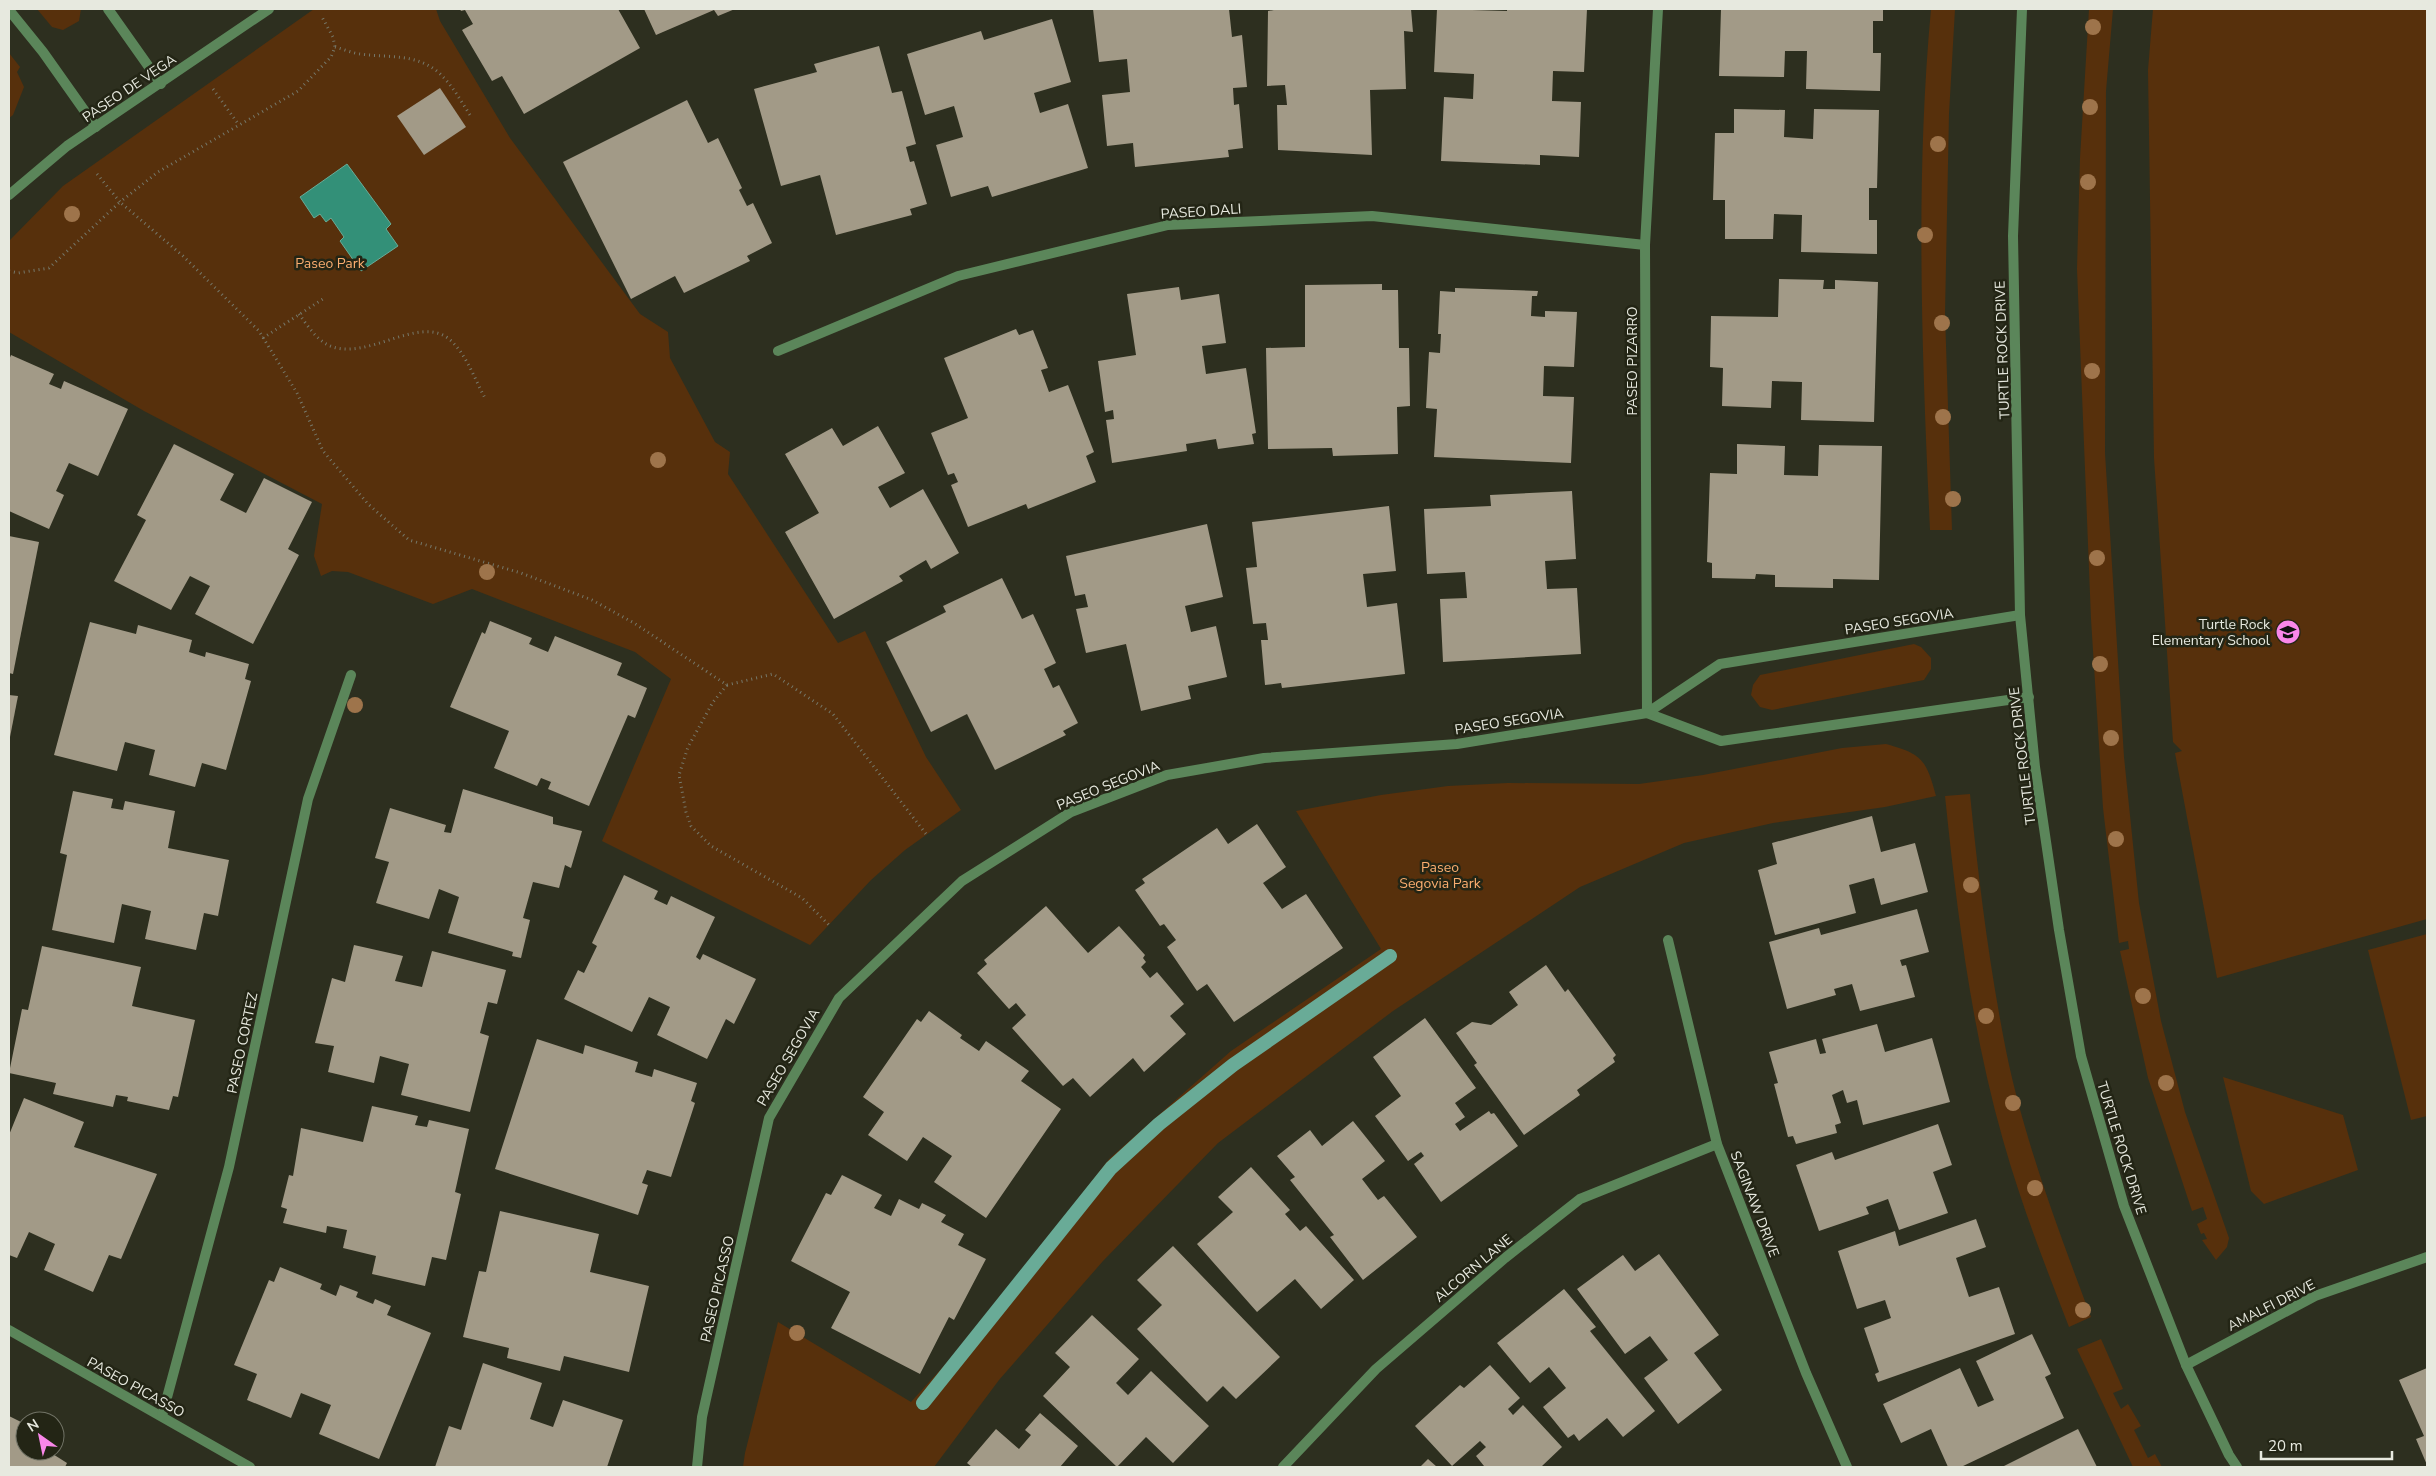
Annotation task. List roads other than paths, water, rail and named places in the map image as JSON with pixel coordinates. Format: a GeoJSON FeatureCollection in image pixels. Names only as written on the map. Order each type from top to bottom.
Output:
{"type":"FeatureCollection","features":[{"type":"Feature","properties":{"kind":"street"},"geometry":{"type":"LineString","coordinates":[[108,9],[161,84]]}},
{"type":"Feature","properties":{"kind":"street","name":"PASEO DE VEGA"},"geometry":{"type":"LineString","coordinates":[[9,195],[67,146],[269,9]]}},
{"type":"Feature","properties":{"kind":"street","name":"PASEO PIZARRO"},"geometry":{"type":"LineString","coordinates":[[1647,713],[1645,245],[1658,9]]}},
{"type":"Feature","properties":{"kind":"street","name":"TURTLE ROCK DRIVE"},"geometry":{"type":"LineString","coordinates":[[2022,9],[2013,236],[2020,615],[2035,767],[2059,930],[2081,1056],[2124,1206],[2186,1365],[2228,1455],[2237,1467]]}},
{"type":"Feature","properties":{"kind":"street"},"geometry":{"type":"LineString","coordinates":[[9,10],[43,52],[96,127]]}},
{"type":"Feature","properties":{"kind":"street","name":"PASEO DALI"},"geometry":{"type":"LineString","coordinates":[[778,351],[958,276],[1168,225],[1372,216],[1645,245]]}},
{"type":"Feature","properties":{"kind":"street","name":"PASEO SEGOVIA"},"geometry":{"type":"LineString","coordinates":[[769,1118],[838,998],[962,881],[1071,812],[1167,775],[1187,771],[1264,758],[1457,744],[1647,713],[1720,664],[2020,615]]}},
{"type":"Feature","properties":{"kind":"street","name":"PASEO CORTEZ"},"geometry":{"type":"LineString","coordinates":[[162,1416],[230,1167],[308,799],[351,676]]}},
{"type":"Feature","properties":{"kind":"street","name":"PASEO SEGOVIA"},"geometry":{"type":"LineString","coordinates":[[1647,713],[1721,740],[2028,696]]}},
{"type":"Feature","properties":{"kind":"street","name":"SAGINAW DRIVE"},"geometry":{"type":"LineString","coordinates":[[1668,940],[1717,1144],[1806,1373],[1847,1467]]}},
{"type":"Feature","properties":{"kind":"street","name":"PASEO PICASSO"},"geometry":{"type":"LineString","coordinates":[[698,1467],[702,1417],[769,1118]]}},
{"type":"Feature","properties":{"kind":"street","name":"ALCORN LANE"},"geometry":{"type":"LineString","coordinates":[[1283,1467],[1376,1369],[1505,1258],[1580,1199],[1717,1144]]}},
{"type":"Feature","properties":{"kind":"street","name":"AMALFI DRIVE"},"geometry":{"type":"LineString","coordinates":[[2186,1365],[2315,1296],[2427,1257]]}},
{"type":"Feature","properties":{"kind":"street","name":"PASEO PICASSO"},"geometry":{"type":"LineString","coordinates":[[9,1330],[250,1467]]}},
{"type":"Feature","properties":{"kind":"water"},"geometry":{"type":"Polygon","coordinates":[[[347,164],[391,224],[386,229],[398,246],[361,271],[340,241],[344,237],[331,218],[326,222],[320,214],[314,218],[300,197],[347,164]]]}},
{"type":"Feature","properties":{"kind":"waterway"},"geometry":{"type":"LineString","coordinates":[[923,1403],[1111,1168],[1159,1124],[1233,1065],[1390,956]]}},
{"type":"Feature","properties":{"kind":"place","name":"Turtle Rock Elementary School"},"geometry":{"type":"Point","coordinates":[2288,632]}},
{"type":"Feature","properties":{"kind":"park label","name":"Paseo Park"},"geometry":{"type":"Point","coordinates":[330,263]}},
{"type":"Feature","properties":{"kind":"park label","name":"Paseo Segovia Park"},"geometry":{"type":"Point","coordinates":[1440,876]}}]}
